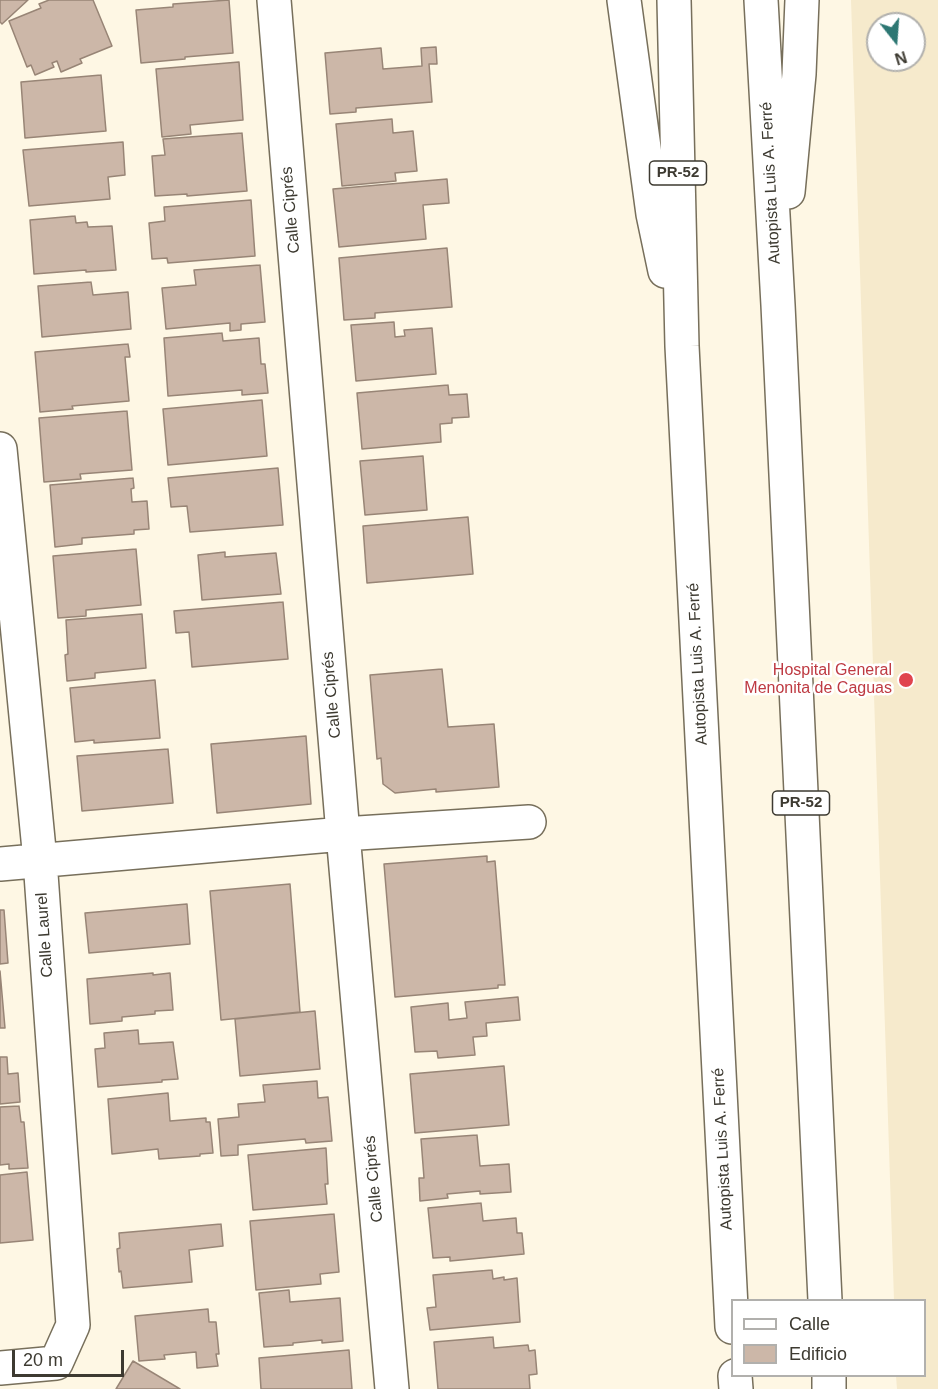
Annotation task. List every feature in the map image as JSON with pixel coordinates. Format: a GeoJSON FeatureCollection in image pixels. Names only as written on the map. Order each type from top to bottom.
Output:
{"type":"FeatureCollection","features":[{"type":"Feature","properties":{"kind":"main road","name":"Calle Ciprés"},"geometry":{"type":"LineString","coordinates":[[274,0],[392,1389]]}},
{"type":"Feature","properties":{"kind":"main road"},"geometry":{"type":"LineString","coordinates":[[624,0],[653,214],[682,346]]}},
{"type":"Feature","properties":{"kind":"main road","name":"Autopista Luis A. Ferré"},"geometry":{"type":"LineString","coordinates":[[674,0],[682,346],[731,1307]]}},
{"type":"Feature","properties":{"kind":"main road","name":"Autopista Luis A. Ferré"},"geometry":{"type":"LineString","coordinates":[[761,0],[778,305],[825,1299]]}},
{"type":"Feature","properties":{"kind":"main road"},"geometry":{"type":"LineString","coordinates":[[778,305],[799,74],[802,0]]}},
{"type":"Feature","properties":{"kind":"main road","name":"Calle Laurel"},"geometry":{"type":"LineString","coordinates":[[0,449],[40,861],[73,1325],[56,1363],[0,1368]]}},
{"type":"Feature","properties":{"kind":"main road"},"geometry":{"type":"LineString","coordinates":[[0,864],[344,834],[529,822]]}},
{"type":"Feature","properties":{"kind":"shaded area","name":"Hospital General Menonita de Caguas"},"geometry":{"type":"Polygon","coordinates":[[[851,0],[938,0],[938,1389],[897,1389],[896,1377],[926,1377],[926,1299],[894,1299],[851,0]]]}},
{"type":"Feature","properties":{"kind":"building"},"geometry":{"type":"Polygon","coordinates":[[[0,0],[28,0],[2,24],[0,22],[0,0]]]}},
{"type":"Feature","properties":{"kind":"building"},"geometry":{"type":"Polygon","coordinates":[[[49,0],[93,0],[112,46],[80,59],[82,63],[61,72],[57,61],[52,63],[54,67],[35,75],[31,65],[27,67],[9,21],[41,8],[39,4],[49,0]]]}},
{"type":"Feature","properties":{"kind":"building"},"geometry":{"type":"Polygon","coordinates":[[[229,0],[233,53],[141,63],[136,10],[173,7],[173,4],[229,0]]]}},
{"type":"Feature","properties":{"kind":"building"},"geometry":{"type":"Polygon","coordinates":[[[436,47],[437,64],[429,64],[432,102],[356,108],[356,112],[330,114],[325,53],[381,48],[383,69],[422,66],[421,48],[436,47]]]}},
{"type":"Feature","properties":{"kind":"building"},"geometry":{"type":"Polygon","coordinates":[[[239,62],[243,120],[190,125],[191,134],[162,137],[156,69],[239,62]]]}},
{"type":"Feature","properties":{"kind":"building"},"geometry":{"type":"Polygon","coordinates":[[[101,75],[106,131],[25,138],[21,82],[101,75]]]}},
{"type":"Feature","properties":{"kind":"building"},"geometry":{"type":"Polygon","coordinates":[[[392,119],[393,133],[413,131],[417,171],[395,173],[396,181],[342,186],[336,124],[392,119]]]}},
{"type":"Feature","properties":{"kind":"building"},"geometry":{"type":"Polygon","coordinates":[[[242,133],[247,191],[155,196],[152,156],[165,155],[163,139],[242,133]]]}},
{"type":"Feature","properties":{"kind":"building"},"geometry":{"type":"Polygon","coordinates":[[[123,142],[125,175],[108,177],[110,199],[29,206],[23,150],[123,142]]]}},
{"type":"Feature","properties":{"kind":"building"},"geometry":{"type":"Polygon","coordinates":[[[447,179],[449,203],[423,205],[426,239],[339,247],[333,189],[447,179]]]}},
{"type":"Feature","properties":{"kind":"building"},"geometry":{"type":"Polygon","coordinates":[[[251,200],[255,256],[168,263],[167,258],[152,259],[149,223],[165,221],[164,207],[251,200]]]}},
{"type":"Feature","properties":{"kind":"building"},"geometry":{"type":"Polygon","coordinates":[[[75,216],[76,223],[87,222],[88,227],[112,226],[116,270],[34,274],[30,220],[75,216]]]}},
{"type":"Feature","properties":{"kind":"building"},"geometry":{"type":"Polygon","coordinates":[[[447,248],[452,307],[375,313],[375,318],[344,320],[339,258],[447,248]]]}},
{"type":"Feature","properties":{"kind":"building"},"geometry":{"type":"Polygon","coordinates":[[[260,265],[265,322],[241,324],[241,330],[230,331],[230,323],[166,329],[162,288],[196,285],[194,270],[260,265]]]}},
{"type":"Feature","properties":{"kind":"building"},"geometry":{"type":"Polygon","coordinates":[[[91,282],[93,295],[128,292],[131,329],[42,337],[38,286],[91,282]]]}},
{"type":"Feature","properties":{"kind":"building"},"geometry":{"type":"Polygon","coordinates":[[[394,322],[395,337],[405,336],[404,330],[432,328],[436,374],[356,381],[351,325],[394,322]]]}},
{"type":"Feature","properties":{"kind":"building"},"geometry":{"type":"Polygon","coordinates":[[[222,333],[223,341],[259,338],[261,364],[265,364],[268,393],[242,395],[242,390],[168,396],[164,338],[222,333]]]}},
{"type":"Feature","properties":{"kind":"building"},"geometry":{"type":"Polygon","coordinates":[[[128,344],[130,357],[125,357],[129,401],[72,406],[73,409],[40,412],[35,352],[128,344]]]}},
{"type":"Feature","properties":{"kind":"building"},"geometry":{"type":"Polygon","coordinates":[[[448,385],[449,395],[467,394],[469,417],[452,418],[452,423],[440,424],[441,442],[362,449],[357,393],[448,385]]]}},
{"type":"Feature","properties":{"kind":"building"},"geometry":{"type":"Polygon","coordinates":[[[262,400],[267,456],[168,465],[163,409],[262,400]]]}},
{"type":"Feature","properties":{"kind":"building"},"geometry":{"type":"Polygon","coordinates":[[[127,411],[132,470],[80,474],[81,479],[44,482],[39,418],[127,411]]]}},
{"type":"Feature","properties":{"kind":"building"},"geometry":{"type":"Polygon","coordinates":[[[423,456],[427,510],[365,515],[360,461],[423,456]]]}},
{"type":"Feature","properties":{"kind":"building"},"geometry":{"type":"Polygon","coordinates":[[[278,468],[283,525],[190,532],[187,506],[171,507],[168,478],[278,468]]]}},
{"type":"Feature","properties":{"kind":"building"},"geometry":{"type":"Polygon","coordinates":[[[133,478],[132,502],[147,501],[149,529],[134,530],[134,534],[82,538],[82,544],[55,547],[50,485],[133,478]]]}},
{"type":"Feature","properties":{"kind":"building"},"geometry":{"type":"Polygon","coordinates":[[[468,517],[473,574],[367,583],[363,526],[468,517]]]}},
{"type":"Feature","properties":{"kind":"building"},"geometry":{"type":"Polygon","coordinates":[[[136,549],[141,605],[86,610],[86,616],[58,618],[53,556],[136,549]]]}},
{"type":"Feature","properties":{"kind":"building"},"geometry":{"type":"Polygon","coordinates":[[[225,552],[225,557],[276,553],[281,594],[202,600],[198,555],[225,552]]]}},
{"type":"Feature","properties":{"kind":"building"},"geometry":{"type":"Polygon","coordinates":[[[283,602],[288,659],[192,667],[189,632],[176,633],[174,611],[283,602]]]}},
{"type":"Feature","properties":{"kind":"building"},"geometry":{"type":"Polygon","coordinates":[[[142,614],[146,668],[95,673],[95,678],[67,681],[66,620],[142,614]]]}},
{"type":"Feature","properties":{"kind":"building"},"geometry":{"type":"Polygon","coordinates":[[[442,669],[448,727],[494,724],[499,787],[395,793],[383,784],[381,758],[377,759],[370,675],[442,669]]]}},
{"type":"Feature","properties":{"kind":"building"},"geometry":{"type":"Polygon","coordinates":[[[155,680],[160,738],[94,743],[94,740],[75,742],[70,688],[155,680]]]}},
{"type":"Feature","properties":{"kind":"building"},"geometry":{"type":"Polygon","coordinates":[[[306,736],[311,804],[217,813],[211,744],[306,736]]]}},
{"type":"Feature","properties":{"kind":"building"},"geometry":{"type":"Polygon","coordinates":[[[168,749],[173,803],[82,811],[77,756],[168,749]]]}},
{"type":"Feature","properties":{"kind":"building"},"geometry":{"type":"Polygon","coordinates":[[[487,856],[487,862],[495,861],[505,985],[498,985],[498,988],[395,997],[384,864],[487,856]]]}},
{"type":"Feature","properties":{"kind":"building"},"geometry":{"type":"Polygon","coordinates":[[[290,884],[300,1012],[221,1020],[210,891],[290,884]]]}},
{"type":"Feature","properties":{"kind":"building"},"geometry":{"type":"Polygon","coordinates":[[[187,904],[190,944],[89,953],[85,913],[187,904]]]}},
{"type":"Feature","properties":{"kind":"building"},"geometry":{"type":"Polygon","coordinates":[[[0,910],[4,910],[8,963],[0,964],[0,910]]]}},
{"type":"Feature","properties":{"kind":"building"},"geometry":{"type":"Polygon","coordinates":[[[0,971],[5,1028],[0,1028],[0,971]]]}},
{"type":"Feature","properties":{"kind":"building"},"geometry":{"type":"Polygon","coordinates":[[[153,973],[153,975],[170,973],[173,1010],[122,1017],[122,1021],[90,1024],[87,979],[153,973]]]}},
{"type":"Feature","properties":{"kind":"building"},"geometry":{"type":"Polygon","coordinates":[[[518,997],[520,1020],[486,1023],[487,1036],[473,1037],[475,1055],[438,1058],[437,1051],[415,1052],[411,1007],[448,1003],[449,1020],[467,1018],[465,1002],[518,997]]]}},
{"type":"Feature","properties":{"kind":"building"},"geometry":{"type":"Polygon","coordinates":[[[315,1011],[320,1069],[240,1076],[235,1019],[315,1011]]]}},
{"type":"Feature","properties":{"kind":"building"},"geometry":{"type":"Polygon","coordinates":[[[138,1030],[139,1044],[173,1042],[178,1079],[98,1087],[95,1049],[105,1048],[104,1033],[138,1030]]]}},
{"type":"Feature","properties":{"kind":"building"},"geometry":{"type":"Polygon","coordinates":[[[0,1057],[7,1057],[8,1074],[18,1073],[20,1102],[0,1104],[0,1057]]]}},
{"type":"Feature","properties":{"kind":"building"},"geometry":{"type":"Polygon","coordinates":[[[504,1066],[509,1125],[415,1133],[410,1074],[504,1066]]]}},
{"type":"Feature","properties":{"kind":"building"},"geometry":{"type":"Polygon","coordinates":[[[317,1081],[318,1098],[328,1097],[332,1141],[306,1143],[305,1139],[238,1145],[238,1155],[221,1156],[218,1119],[239,1117],[238,1104],[265,1102],[263,1085],[317,1081]]]}},
{"type":"Feature","properties":{"kind":"building"},"geometry":{"type":"Polygon","coordinates":[[[168,1093],[170,1121],[206,1118],[206,1122],[210,1122],[213,1153],[159,1159],[158,1149],[112,1154],[108,1099],[168,1093]]]}},
{"type":"Feature","properties":{"kind":"building"},"geometry":{"type":"Polygon","coordinates":[[[19,1106],[21,1122],[24,1122],[28,1168],[9,1169],[9,1164],[0,1165],[0,1107],[19,1106]]]}},
{"type":"Feature","properties":{"kind":"building"},"geometry":{"type":"Polygon","coordinates":[[[477,1135],[480,1166],[509,1164],[511,1192],[480,1194],[480,1191],[447,1194],[448,1198],[420,1201],[419,1178],[424,1178],[421,1139],[477,1135]]]}},
{"type":"Feature","properties":{"kind":"building"},"geometry":{"type":"Polygon","coordinates":[[[326,1148],[327,1204],[253,1210],[248,1155],[326,1148]]]}},
{"type":"Feature","properties":{"kind":"building"},"geometry":{"type":"Polygon","coordinates":[[[27,1172],[33,1240],[0,1243],[0,1175],[27,1172]]]}},
{"type":"Feature","properties":{"kind":"building"},"geometry":{"type":"Polygon","coordinates":[[[481,1203],[483,1221],[516,1218],[517,1233],[522,1233],[524,1254],[450,1261],[450,1257],[433,1258],[428,1208],[481,1203]]]}},
{"type":"Feature","properties":{"kind":"building"},"geometry":{"type":"Polygon","coordinates":[[[334,1214],[339,1272],[320,1274],[321,1284],[256,1290],[250,1221],[334,1214]]]}},
{"type":"Feature","properties":{"kind":"building"},"geometry":{"type":"Polygon","coordinates":[[[221,1224],[223,1246],[189,1250],[192,1282],[123,1288],[117,1249],[120,1248],[119,1233],[221,1224]]]}},
{"type":"Feature","properties":{"kind":"building"},"geometry":{"type":"Polygon","coordinates":[[[492,1270],[493,1279],[517,1278],[520,1322],[430,1330],[427,1308],[436,1307],[433,1275],[492,1270]]]}},
{"type":"Feature","properties":{"kind":"building"},"geometry":{"type":"Polygon","coordinates":[[[289,1290],[290,1302],[340,1298],[343,1341],[322,1343],[322,1340],[264,1347],[259,1293],[289,1290]]]}},
{"type":"Feature","properties":{"kind":"building"},"geometry":{"type":"Polygon","coordinates":[[[208,1309],[209,1322],[216,1322],[218,1366],[197,1368],[196,1352],[164,1355],[165,1359],[139,1361],[135,1316],[208,1309]]]}},
{"type":"Feature","properties":{"kind":"building"},"geometry":{"type":"Polygon","coordinates":[[[493,1337],[494,1348],[528,1345],[529,1351],[535,1350],[537,1374],[529,1375],[530,1389],[438,1389],[434,1342],[493,1337]]]}},
{"type":"Feature","properties":{"kind":"building"},"geometry":{"type":"Polygon","coordinates":[[[349,1350],[352,1389],[261,1389],[259,1358],[349,1350]]]}},
{"type":"Feature","properties":{"kind":"building"},"geometry":{"type":"Polygon","coordinates":[[[133,1361],[180,1389],[116,1389],[133,1361]]]}},
{"type":"Feature","properties":{"kind":"place","name":"Hospital General Menonita de Caguas"},"geometry":{"type":"Point","coordinates":[906,680]}}]}
